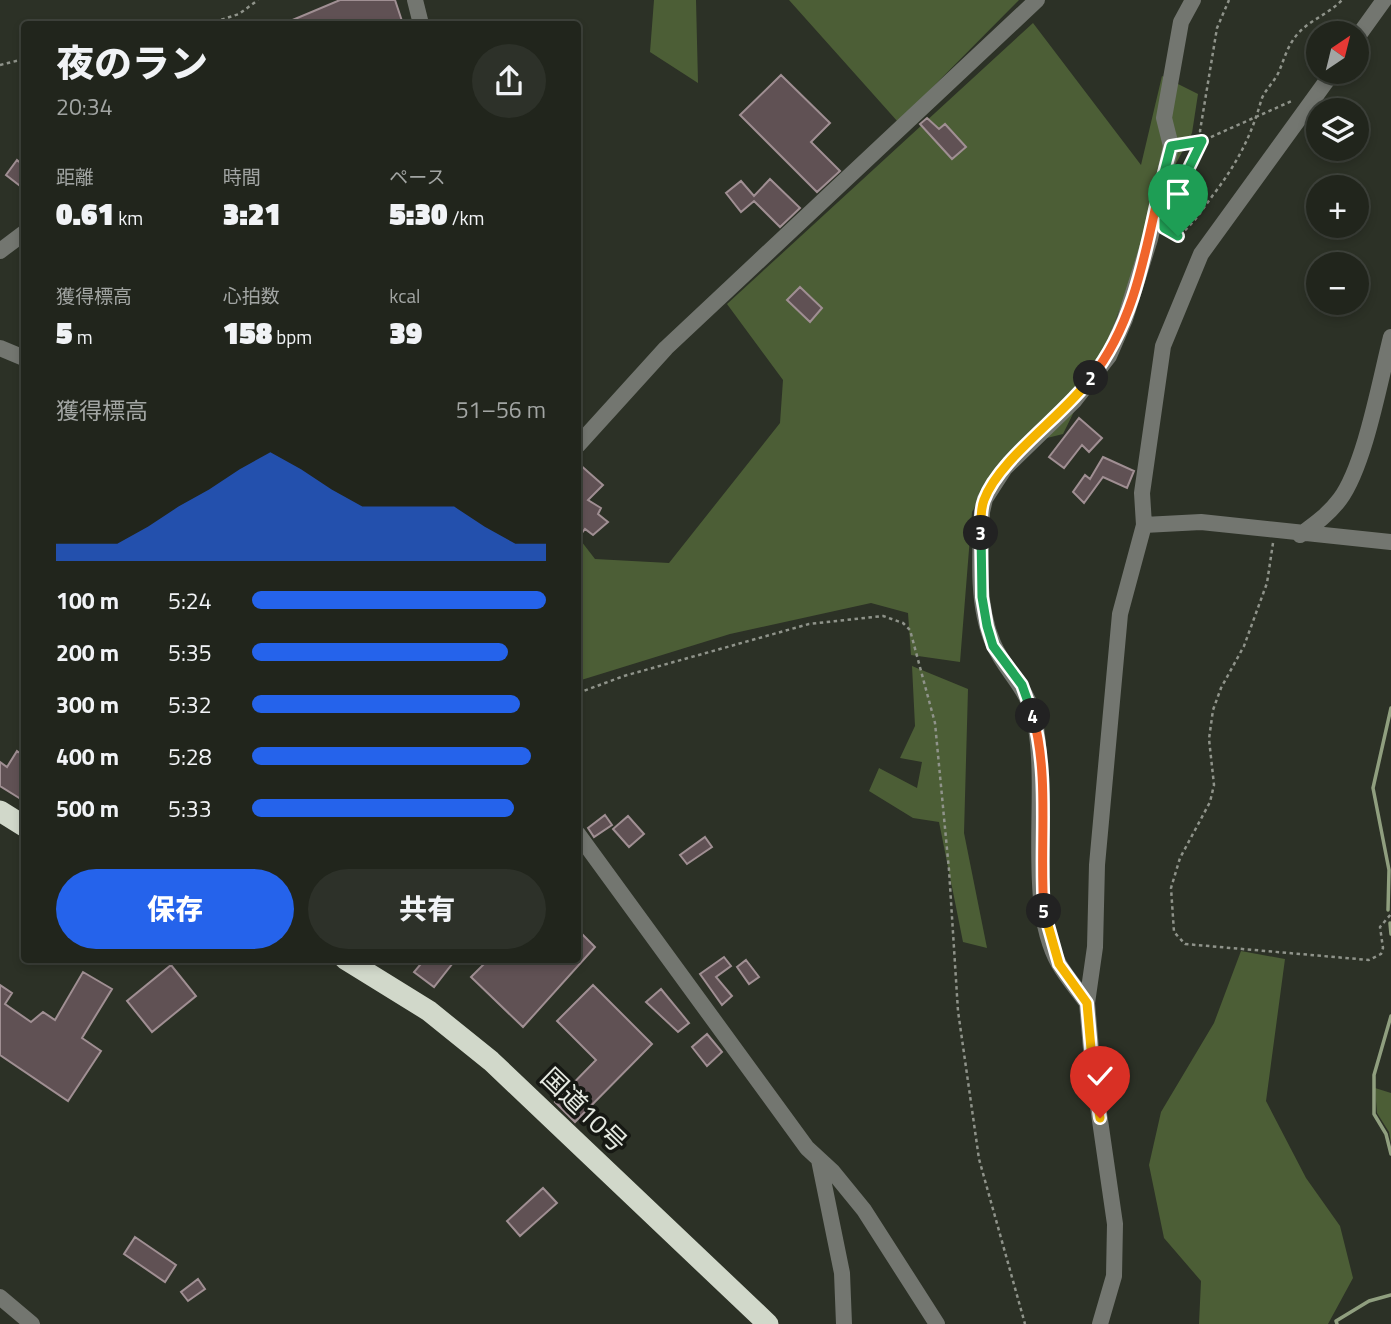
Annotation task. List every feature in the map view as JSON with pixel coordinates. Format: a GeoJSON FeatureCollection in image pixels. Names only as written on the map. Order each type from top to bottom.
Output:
{"type":"FeatureCollection","features":[{"type":"Feature","properties":{"kind":"highway"},"geometry":{"type":"LineString","coordinates":[[0,811],[21,824]]}},
{"type":"Feature","properties":{"kind":"highway","name":"国道10号"},"geometry":{"type":"LineString","coordinates":[[351,963],[429,1012],[491,1061],[768,1324]]}},
{"type":"Feature","properties":{"kind":"street"},"geometry":{"type":"LineString","coordinates":[[415,0],[420,21]]}},
{"type":"Feature","properties":{"kind":"street"},"geometry":{"type":"LineString","coordinates":[[581,442],[666,348],[1037,0]]}},
{"type":"Feature","properties":{"kind":"street"},"geometry":{"type":"LineString","coordinates":[[1087,1003],[1059,964],[1045,918],[1041,865],[1042,778],[1036,729],[1022,685],[993,646],[987,626],[982,597],[982,512],[985,499],[1005,468],[1074,401],[1109,356],[1125,319],[1150,239],[1171,146],[1164,118],[1181,22],[1193,0]]}},
{"type":"Feature","properties":{"kind":"street"},"geometry":{"type":"LineString","coordinates":[[1369,21],[1384,0]]}},
{"type":"Feature","properties":{"kind":"street"},"geometry":{"type":"LineString","coordinates":[[1100,1324],[1114,1276],[1115,1224],[1093,1072],[1087,1003],[1095,947],[1097,865],[1120,614],[1144,525],[1142,493],[1163,346],[1201,254],[1306,109]]}},
{"type":"Feature","properties":{"kind":"street"},"geometry":{"type":"LineString","coordinates":[[0,251],[21,235]]}},
{"type":"Feature","properties":{"kind":"street"},"geometry":{"type":"LineString","coordinates":[[1300,535],[1328,514],[1343,495],[1364,444],[1391,337]]}},
{"type":"Feature","properties":{"kind":"street"},"geometry":{"type":"LineString","coordinates":[[0,348],[21,357]]}},
{"type":"Feature","properties":{"kind":"street"},"geometry":{"type":"LineString","coordinates":[[1144,525],[1201,522],[1300,535],[1391,542]]}},
{"type":"Feature","properties":{"kind":"street"},"geometry":{"type":"LineString","coordinates":[[581,838],[819,1160],[833,1172],[864,1210],[937,1324]]}},
{"type":"Feature","properties":{"kind":"street"},"geometry":{"type":"LineString","coordinates":[[819,1160],[842,1273],[844,1324]]}},
{"type":"Feature","properties":{"kind":"street"},"geometry":{"type":"LineString","coordinates":[[0,1297],[32,1324]]}},
{"type":"Feature","properties":{"kind":"path"},"geometry":{"type":"LineString","coordinates":[[217,21],[239,14],[258,0]]}},
{"type":"Feature","properties":{"kind":"path"},"geometry":{"type":"LineString","coordinates":[[1175,193],[1202,141],[1200,131],[1217,28],[1229,0]]}},
{"type":"Feature","properties":{"kind":"path"},"geometry":{"type":"LineString","coordinates":[[1164,228],[1178,236],[1190,227],[1230,175],[1260,113],[1261,100],[1301,29],[1332,10],[1342,0]]}},
{"type":"Feature","properties":{"kind":"path"},"geometry":{"type":"LineString","coordinates":[[0,65],[21,61]]}},
{"type":"Feature","properties":{"kind":"path"},"geometry":{"type":"LineString","coordinates":[[1171,146],[1202,141],[1260,113],[1299,98],[1306,100]]}},
{"type":"Feature","properties":{"kind":"path"},"geometry":{"type":"LineString","coordinates":[[1280,531],[1273,542],[1267,583],[1244,646],[1221,688],[1213,710],[1209,739],[1214,785],[1210,802],[1180,858],[1171,888],[1174,932],[1185,944],[1369,960],[1381,954],[1383,948],[1380,927],[1391,914]]}},
{"type":"Feature","properties":{"kind":"path"},"geometry":{"type":"LineString","coordinates":[[581,692],[624,676],[809,624],[883,617],[903,624],[910,630],[935,723],[949,870],[958,1011],[979,1159],[1025,1324]]}},
{"type":"Feature","properties":{"kind":"green space"},"geometry":{"type":"Polygon","coordinates":[[[654,0],[696,0],[698,83],[650,52],[654,0]]]}},
{"type":"Feature","properties":{"kind":"green space"},"geometry":{"type":"Polygon","coordinates":[[[789,0],[1019,0],[898,122],[789,0]]]}},
{"type":"Feature","properties":{"kind":"green space"},"geometry":{"type":"Polygon","coordinates":[[[1033,23],[1141,165],[1162,76],[1198,94],[1192,133],[1169,177],[1104,351],[1063,434],[1023,444],[996,471],[972,512],[960,662],[911,655],[908,613],[871,603],[730,634],[581,680],[581,541],[595,559],[669,563],[780,423],[783,380],[727,304],[1033,23]]]}},
{"type":"Feature","properties":{"kind":"green space"},"geometry":{"type":"Polygon","coordinates":[[[912,666],[968,689],[964,833],[987,948],[963,942],[939,822],[913,818],[869,791],[879,768],[917,788],[922,762],[900,758],[915,726],[912,666]]]}},
{"type":"Feature","properties":{"kind":"green space"},"geometry":{"type":"Polygon","coordinates":[[[1241,951],[1285,959],[1266,1101],[1306,1178],[1340,1226],[1353,1278],[1328,1324],[1199,1324],[1201,1281],[1164,1238],[1149,1165],[1161,1112],[1214,1023],[1241,951]]]}},
{"type":"Feature","properties":{"kind":"green space"},"geometry":{"type":"Polygon","coordinates":[[[1375,1088],[1391,1093],[1391,1143],[1389,1132],[1377,1113],[1375,1088]]]}},
{"type":"Feature","properties":{"kind":"building"},"geometry":{"type":"Polygon","coordinates":[[[340,0],[395,0],[402,21],[290,21],[340,0]]]}},
{"type":"Feature","properties":{"kind":"building"},"geometry":{"type":"Polygon","coordinates":[[[781,75],[830,123],[811,142],[840,171],[817,192],[740,115],[781,75]]]}},
{"type":"Feature","properties":{"kind":"building"},"geometry":{"type":"Polygon","coordinates":[[[927,118],[939,129],[945,124],[966,147],[952,159],[920,124],[927,118]]]}},
{"type":"Feature","properties":{"kind":"building"},"geometry":{"type":"Polygon","coordinates":[[[17,160],[21,163],[21,187],[6,175],[17,160]]]}},
{"type":"Feature","properties":{"kind":"building"},"geometry":{"type":"Polygon","coordinates":[[[770,179],[800,208],[780,227],[754,201],[741,212],[726,193],[741,181],[754,196],[770,179]]]}},
{"type":"Feature","properties":{"kind":"building"},"geometry":{"type":"Polygon","coordinates":[[[800,287],[822,308],[810,322],[787,300],[800,287]]]}},
{"type":"Feature","properties":{"kind":"building"},"geometry":{"type":"Polygon","coordinates":[[[1079,418],[1102,438],[1089,452],[1082,445],[1064,468],[1049,457],[1079,418]]]}},
{"type":"Feature","properties":{"kind":"building"},"geometry":{"type":"Polygon","coordinates":[[[1103,457],[1134,471],[1127,488],[1103,477],[1084,503],[1073,492],[1085,475],[1090,479],[1103,457]]]}},
{"type":"Feature","properties":{"kind":"building"},"geometry":{"type":"Polygon","coordinates":[[[581,466],[603,485],[588,500],[601,508],[598,514],[608,522],[593,535],[585,529],[581,534],[581,466]]]}},
{"type":"Feature","properties":{"kind":"building"},"geometry":{"type":"Polygon","coordinates":[[[17,751],[21,754],[21,799],[0,786],[0,762],[7,767],[17,751]]]}},
{"type":"Feature","properties":{"kind":"building"},"geometry":{"type":"Polygon","coordinates":[[[605,815],[612,825],[594,837],[588,828],[605,815]]]}},
{"type":"Feature","properties":{"kind":"building"},"geometry":{"type":"Polygon","coordinates":[[[628,816],[644,834],[629,847],[613,829],[628,816]]]}},
{"type":"Feature","properties":{"kind":"building"},"geometry":{"type":"Polygon","coordinates":[[[705,837],[712,847],[687,864],[680,855],[705,837]]]}},
{"type":"Feature","properties":{"kind":"building"},"geometry":{"type":"Polygon","coordinates":[[[581,933],[595,947],[581,963],[581,933]]]}},
{"type":"Feature","properties":{"kind":"building"},"geometry":{"type":"Polygon","coordinates":[[[724,957],[731,966],[716,977],[732,996],[722,1005],[700,974],[724,957]]]}},
{"type":"Feature","properties":{"kind":"building"},"geometry":{"type":"Polygon","coordinates":[[[746,960],[759,977],[749,984],[737,967],[746,960]]]}},
{"type":"Feature","properties":{"kind":"building"},"geometry":{"type":"Polygon","coordinates":[[[422,963],[453,963],[434,987],[414,972],[422,963]]]}},
{"type":"Feature","properties":{"kind":"building"},"geometry":{"type":"Polygon","coordinates":[[[485,963],[581,963],[523,1027],[471,977],[485,963]]]}},
{"type":"Feature","properties":{"kind":"building"},"geometry":{"type":"Polygon","coordinates":[[[171,965],[196,996],[152,1032],[127,1001],[171,965]]]}},
{"type":"Feature","properties":{"kind":"building"},"geometry":{"type":"Polygon","coordinates":[[[83,972],[112,989],[82,1038],[101,1051],[68,1101],[0,1055],[0,985],[12,993],[5,1004],[31,1022],[43,1012],[55,1020],[83,972]]]}},
{"type":"Feature","properties":{"kind":"building"},"geometry":{"type":"Polygon","coordinates":[[[593,985],[652,1044],[575,1122],[555,1102],[596,1060],[557,1021],[593,985]]]}},
{"type":"Feature","properties":{"kind":"building"},"geometry":{"type":"Polygon","coordinates":[[[661,989],[689,1023],[678,1032],[646,1002],[661,989]]]}},
{"type":"Feature","properties":{"kind":"building"},"geometry":{"type":"Polygon","coordinates":[[[707,1034],[722,1052],[707,1066],[692,1047],[707,1034]]]}},
{"type":"Feature","properties":{"kind":"building"},"geometry":{"type":"Polygon","coordinates":[[[543,1188],[557,1203],[520,1236],[507,1221],[543,1188]]]}},
{"type":"Feature","properties":{"kind":"building"},"geometry":{"type":"Polygon","coordinates":[[[135,1237],[176,1265],[165,1282],[124,1254],[135,1237]]]}},
{"type":"Feature","properties":{"kind":"building"},"geometry":{"type":"Polygon","coordinates":[[[198,1279],[205,1289],[188,1301],[181,1292],[198,1279]]]}},
{"type":"Feature","properties":{"kind":"waterway"},"geometry":{"type":"LineString","coordinates":[[1388,910],[1389,870],[1373,788],[1391,708]]}},
{"type":"Feature","properties":{"kind":"waterway"},"geometry":{"type":"LineString","coordinates":[[1390,923],[1391,934]]}},
{"type":"Feature","properties":{"kind":"waterway"},"geometry":{"type":"LineString","coordinates":[[1391,1016],[1374,1075],[1374,1114],[1386,1134],[1391,1154]]}},
{"type":"Feature","properties":{"kind":"waterway"},"geometry":{"type":"LineString","coordinates":[[1337,1324],[1336,1321],[1369,1301],[1391,1295]]}},
{"type":"Feature","properties":{"kind":"route"},"geometry":{"type":"LineString","coordinates":[[1100,1118],[1088,1033],[1087,1003],[1059,964],[1045,918],[1041,865],[1042,778],[1035,719],[1022,685],[993,646],[987,626],[982,597],[982,512],[985,499],[1005,468],[1074,401],[1109,356],[1125,319],[1150,239],[1171,146],[1202,141],[1164,219],[1164,228],[1168,233],[1178,236]]}}]}
